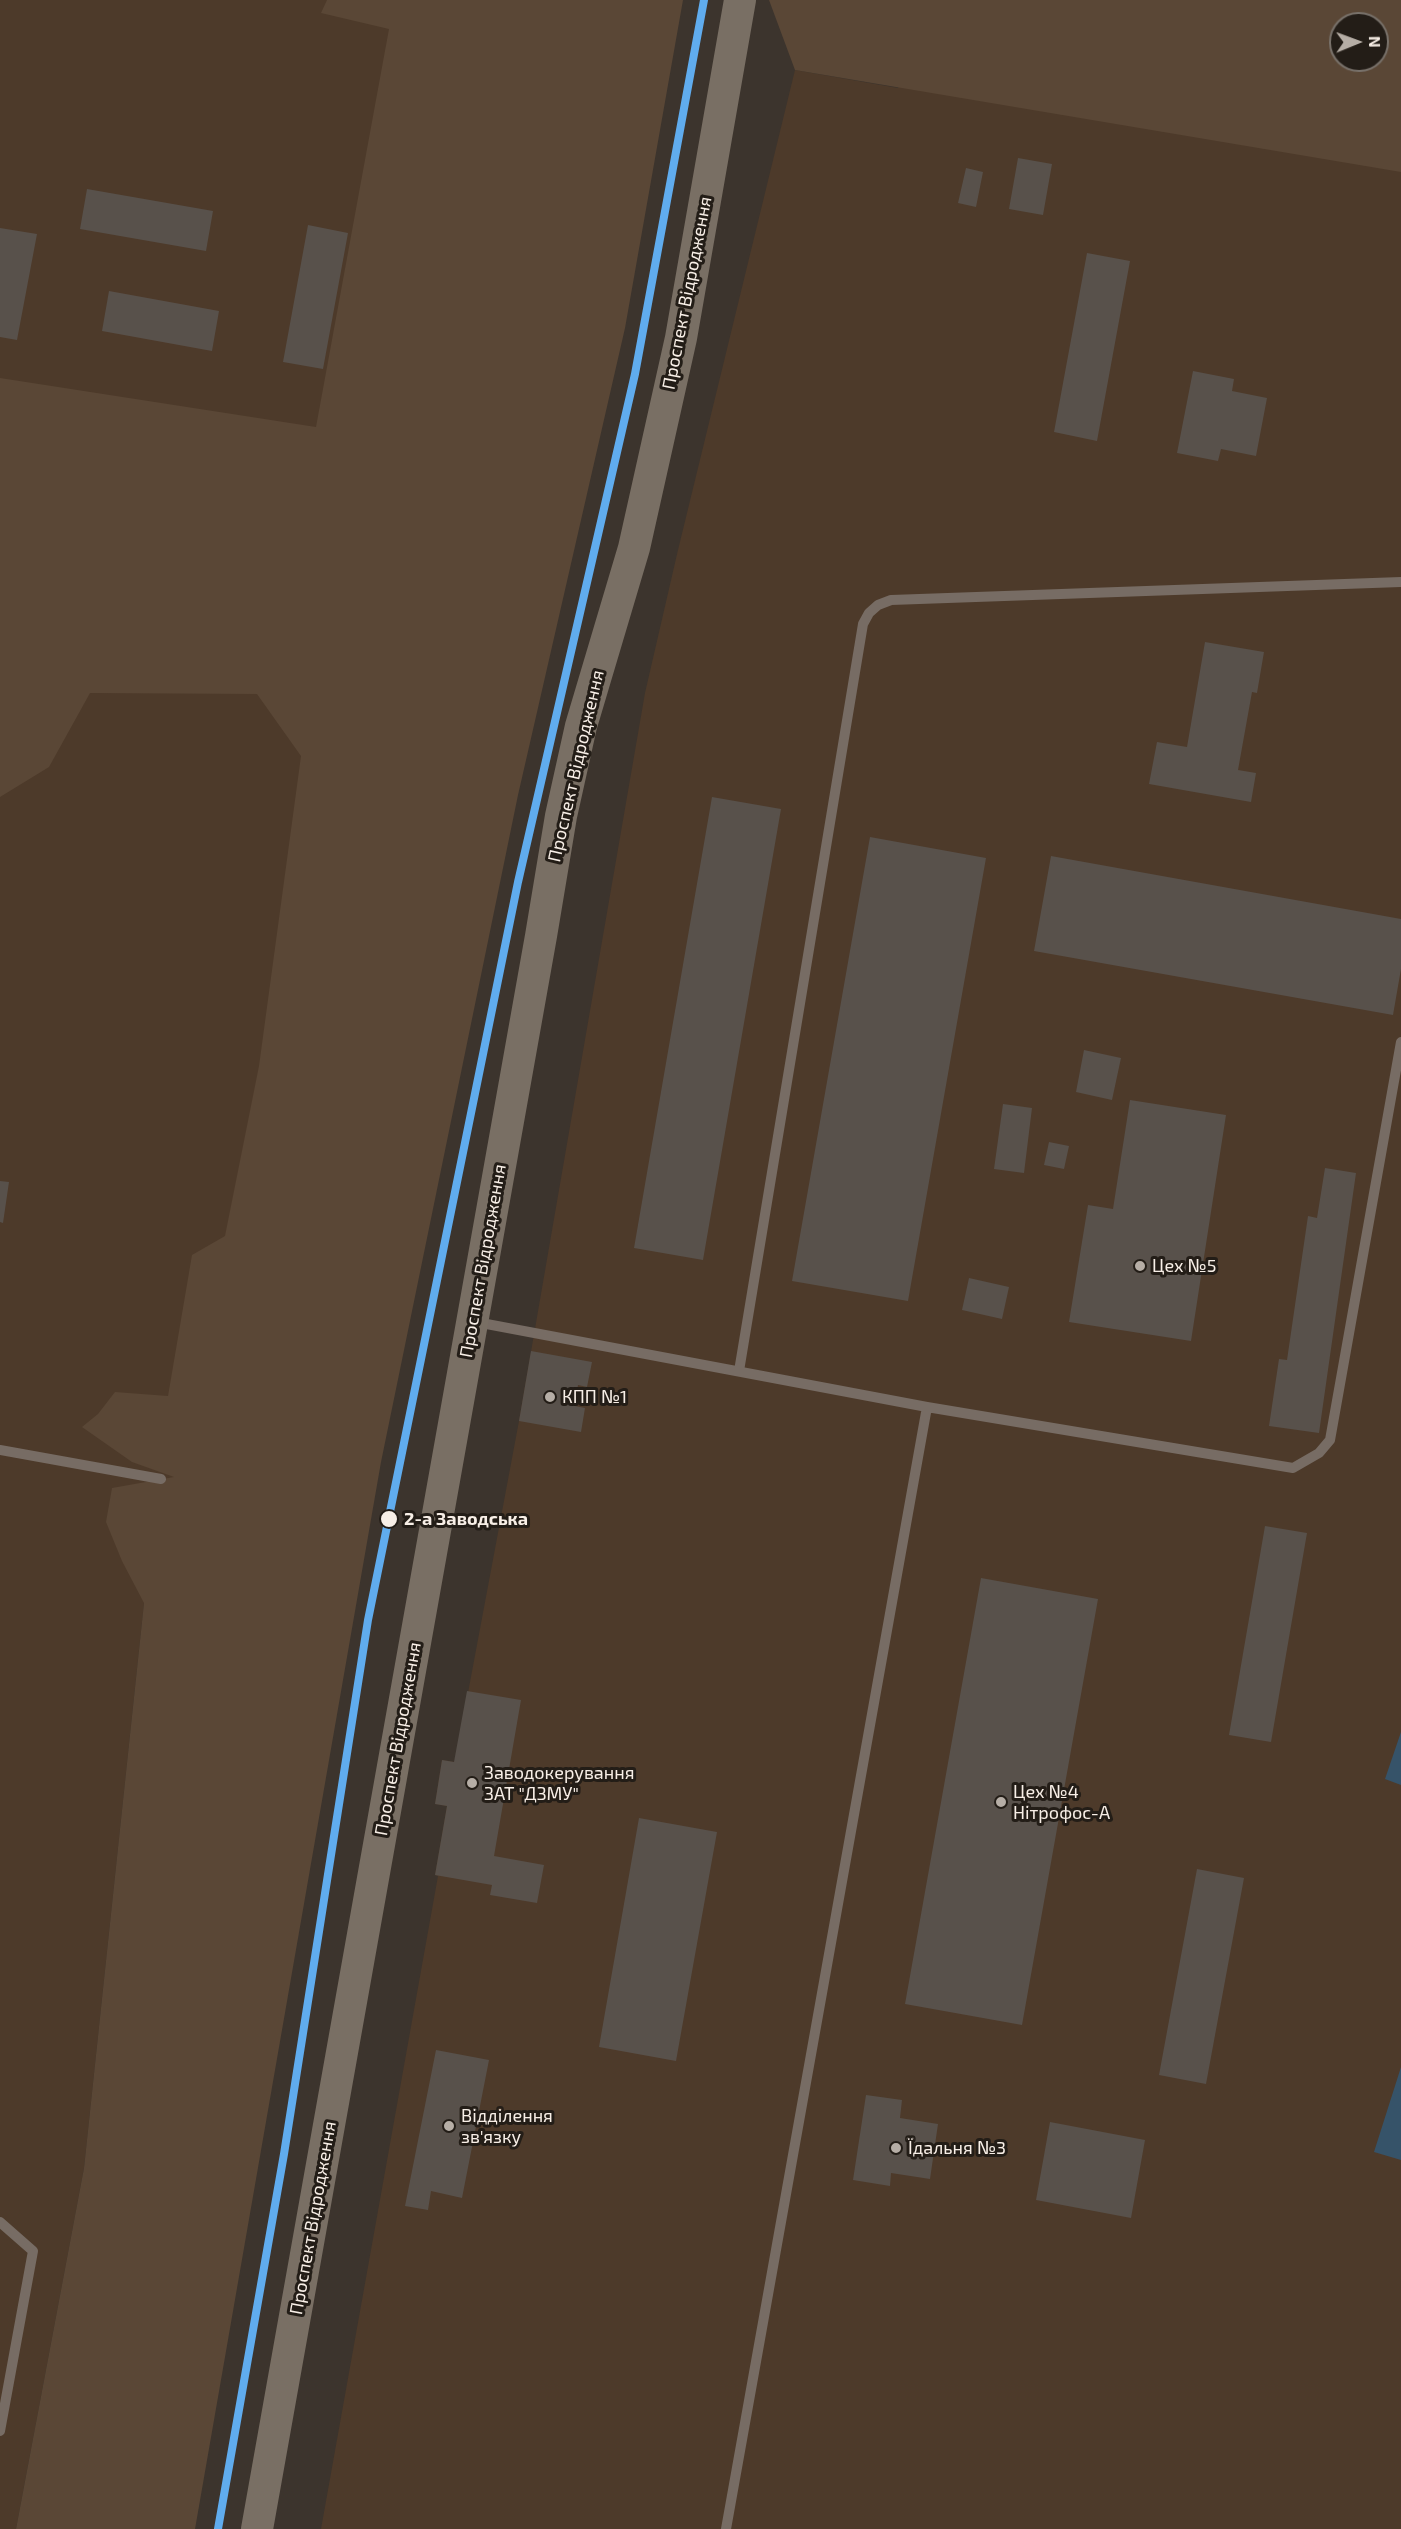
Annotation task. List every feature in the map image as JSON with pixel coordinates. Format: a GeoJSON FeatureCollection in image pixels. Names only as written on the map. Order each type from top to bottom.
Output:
{"type":"FeatureCollection","features":[{"type":"Feature","properties":{"kind":"street","name":"Проспект Відродження"},"geometry":{"type":"LineString","coordinates":[[257,2529],[561,816],[581,726],[634,548],[673,373],[740,0]]}},
{"type":"Feature","properties":{"kind":"lane"},"geometry":{"type":"LineString","coordinates":[[739,1371],[863,624],[869,613],[878,605],[891,600],[1401,582]]}},
{"type":"Feature","properties":{"kind":"lane"},"geometry":{"type":"LineString","coordinates":[[473,1321],[927,1407],[1293,1468],[1319,1453],[1330,1440],[1401,1042]]}},
{"type":"Feature","properties":{"kind":"lane"},"geometry":{"type":"LineString","coordinates":[[726,2529],[927,1407]]}},
{"type":"Feature","properties":{"kind":"lane"},"geometry":{"type":"LineString","coordinates":[[0,1449],[161,1479]]}},
{"type":"Feature","properties":{"kind":"lane"},"geometry":{"type":"LineString","coordinates":[[0,2222],[33,2252],[0,2432]]}},
{"type":"Feature","properties":{"kind":"shaded area"},"geometry":{"type":"Polygon","coordinates":[[[0,0],[609,0],[144,1603],[84,2168],[16,2529],[0,2529],[0,0]]]}},
{"type":"Feature","properties":{"kind":"shaded area"},"geometry":{"type":"Polygon","coordinates":[[[327,0],[683,0],[625,328],[518,795],[381,1462],[195,2529],[16,2529],[84,2168],[144,1603],[122,1561],[106,1522],[112,1488],[174,1477],[132,1462],[82,1427],[98,1414],[115,1392],[168,1396],[192,1255],[225,1236],[259,1066],[301,756],[257,694],[90,693],[49,767],[0,797],[0,378],[316,427],[389,29],[321,13],[327,0]]]}},
{"type":"Feature","properties":{"kind":"shaded area"},"geometry":{"type":"Polygon","coordinates":[[[769,0],[1401,0],[1401,172],[795,70],[769,0]]]}},
{"type":"Feature","properties":{"kind":"shaded area"},"geometry":{"type":"Polygon","coordinates":[[[913,0],[1401,0],[1401,2529],[321,2529],[438,1876],[435,1875],[447,1806],[435,1804],[442,1760],[455,1762],[519,1421],[645,693],[795,70],[898,88],[913,0]]]}},
{"type":"Feature","properties":{"kind":"water"},"geometry":{"type":"Polygon","coordinates":[[[1401,1732],[1401,1785],[1385,1779],[1401,1732]]]}},
{"type":"Feature","properties":{"kind":"water"},"geometry":{"type":"Polygon","coordinates":[[[1401,2067],[1401,2160],[1374,2152],[1401,2067]]]}},
{"type":"Feature","properties":{"kind":"building"},"geometry":{"type":"Polygon","coordinates":[[[1018,158],[1052,164],[1043,215],[1009,209],[1018,158]]]}},
{"type":"Feature","properties":{"kind":"building"},"geometry":{"type":"Polygon","coordinates":[[[966,168],[983,172],[976,207],[958,203],[966,168]]]}},
{"type":"Feature","properties":{"kind":"building"},"geometry":{"type":"Polygon","coordinates":[[[87,189],[213,211],[206,251],[80,229],[87,189]]]}},
{"type":"Feature","properties":{"kind":"building"},"geometry":{"type":"Polygon","coordinates":[[[308,225],[348,233],[323,369],[283,362],[308,225]]]}},
{"type":"Feature","properties":{"kind":"building"},"geometry":{"type":"Polygon","coordinates":[[[0,228],[37,234],[17,340],[0,337],[0,228]]]}},
{"type":"Feature","properties":{"kind":"building"},"geometry":{"type":"Polygon","coordinates":[[[1087,253],[1130,261],[1097,441],[1054,432],[1087,253]]]}},
{"type":"Feature","properties":{"kind":"building"},"geometry":{"type":"Polygon","coordinates":[[[109,291],[219,311],[212,351],[102,331],[109,291]]]}},
{"type":"Feature","properties":{"kind":"building"},"geometry":{"type":"Polygon","coordinates":[[[1193,371],[1234,379],[1232,391],[1267,398],[1256,456],[1221,449],[1218,461],[1177,453],[1193,371]]]}},
{"type":"Feature","properties":{"kind":"building"},"geometry":{"type":"Polygon","coordinates":[[[1205,642],[1264,652],[1257,693],[1252,692],[1238,770],[1256,773],[1251,802],[1149,784],[1157,742],[1187,747],[1205,642]]]}},
{"type":"Feature","properties":{"kind":"building"},"geometry":{"type":"Polygon","coordinates":[[[712,797],[781,809],[703,1260],[634,1248],[712,797]]]}},
{"type":"Feature","properties":{"kind":"building"},"geometry":{"type":"Polygon","coordinates":[[[870,837],[986,858],[908,1301],[792,1281],[870,837]]]}},
{"type":"Feature","properties":{"kind":"building"},"geometry":{"type":"Polygon","coordinates":[[[1051,856],[1401,919],[1401,969],[1393,1015],[1034,951],[1051,856]]]}},
{"type":"Feature","properties":{"kind":"building"},"geometry":{"type":"Polygon","coordinates":[[[1084,1050],[1121,1058],[1112,1100],[1076,1092],[1084,1050]]]}},
{"type":"Feature","properties":{"kind":"building","name":"Цех №5"},"geometry":{"type":"Polygon","coordinates":[[[1130,1100],[1226,1115],[1191,1341],[1069,1322],[1088,1205],[1113,1209],[1130,1100]]]}},
{"type":"Feature","properties":{"kind":"building"},"geometry":{"type":"Polygon","coordinates":[[[1003,1104],[1032,1108],[1024,1173],[994,1169],[1003,1104]]]}},
{"type":"Feature","properties":{"kind":"building"},"geometry":{"type":"Polygon","coordinates":[[[1049,1142],[1069,1146],[1064,1169],[1044,1165],[1049,1142]]]}},
{"type":"Feature","properties":{"kind":"building"},"geometry":{"type":"Polygon","coordinates":[[[1325,1168],[1356,1173],[1319,1433],[1269,1426],[1279,1359],[1287,1360],[1308,1216],[1317,1218],[1325,1168]]]}},
{"type":"Feature","properties":{"kind":"building"},"geometry":{"type":"Polygon","coordinates":[[[0,1181],[9,1182],[3,1223],[0,1222],[0,1181]]]}},
{"type":"Feature","properties":{"kind":"building"},"geometry":{"type":"Polygon","coordinates":[[[969,1278],[1009,1287],[1002,1319],[962,1310],[969,1278]]]}},
{"type":"Feature","properties":{"kind":"building","name":"КПП №1"},"geometry":{"type":"Polygon","coordinates":[[[531,1351],[592,1362],[587,1387],[578,1385],[575,1406],[585,1408],[581,1432],[519,1421],[531,1351]]]}},
{"type":"Feature","properties":{"kind":"building"},"geometry":{"type":"Polygon","coordinates":[[[1265,1526],[1307,1533],[1271,1742],[1229,1735],[1265,1526]]]}},
{"type":"Feature","properties":{"kind":"building","name":"Цех №4 Нітрофос-А"},"geometry":{"type":"Polygon","coordinates":[[[981,1578],[1098,1599],[1022,2025],[905,2004],[981,1578]]]}},
{"type":"Feature","properties":{"kind":"building","name":"Заводокерування ЗАТ \"ДЗМУ\""},"geometry":{"type":"Polygon","coordinates":[[[467,1691],[521,1700],[494,1856],[544,1865],[537,1903],[490,1895],[492,1885],[435,1875],[447,1806],[435,1804],[442,1760],[454,1762],[467,1691]]]}},
{"type":"Feature","properties":{"kind":"building"},"geometry":{"type":"Polygon","coordinates":[[[639,1818],[717,1832],[676,2061],[599,2047],[639,1818]]]}},
{"type":"Feature","properties":{"kind":"building"},"geometry":{"type":"Polygon","coordinates":[[[1197,1869],[1244,1878],[1206,2084],[1159,2075],[1197,1869]]]}},
{"type":"Feature","properties":{"kind":"building","name":"Відділення зв'язку"},"geometry":{"type":"Polygon","coordinates":[[[436,2050],[489,2060],[462,2198],[431,2191],[428,2210],[405,2206],[436,2050]]]}},
{"type":"Feature","properties":{"kind":"building","name":"Їдальня №3"},"geometry":{"type":"Polygon","coordinates":[[[866,2095],[902,2100],[900,2118],[938,2124],[930,2179],[891,2173],[890,2186],[853,2180],[866,2095]]]}},
{"type":"Feature","properties":{"kind":"building"},"geometry":{"type":"Polygon","coordinates":[[[1050,2122],[1145,2140],[1131,2218],[1036,2200],[1050,2122]]]}},
{"type":"Feature","properties":{"kind":"transit line"},"geometry":{"type":"LineString","coordinates":[[218,2529],[284,2154],[368,1620],[518,882],[635,374],[704,0]]}},
{"type":"Feature","properties":{"kind":"place","name":"Цех №5"},"geometry":{"type":"Point","coordinates":[1140,1266]}},
{"type":"Feature","properties":{"kind":"place","name":"КПП №1"},"geometry":{"type":"Point","coordinates":[550,1397]}},
{"type":"Feature","properties":{"kind":"place","name":"2-а Заводська"},"geometry":{"type":"Point","coordinates":[389,1519]}},
{"type":"Feature","properties":{"kind":"place","name":"Заводокерування ЗАТ \"ДЗМУ\""},"geometry":{"type":"Point","coordinates":[472,1783]}},
{"type":"Feature","properties":{"kind":"place","name":"Цех №4 Нітрофос-А"},"geometry":{"type":"Point","coordinates":[1001,1802]}},
{"type":"Feature","properties":{"kind":"place","name":"Відділення зв'язку"},"geometry":{"type":"Point","coordinates":[449,2126]}},
{"type":"Feature","properties":{"kind":"place","name":"Їдальня №3"},"geometry":{"type":"Point","coordinates":[896,2148]}}]}
